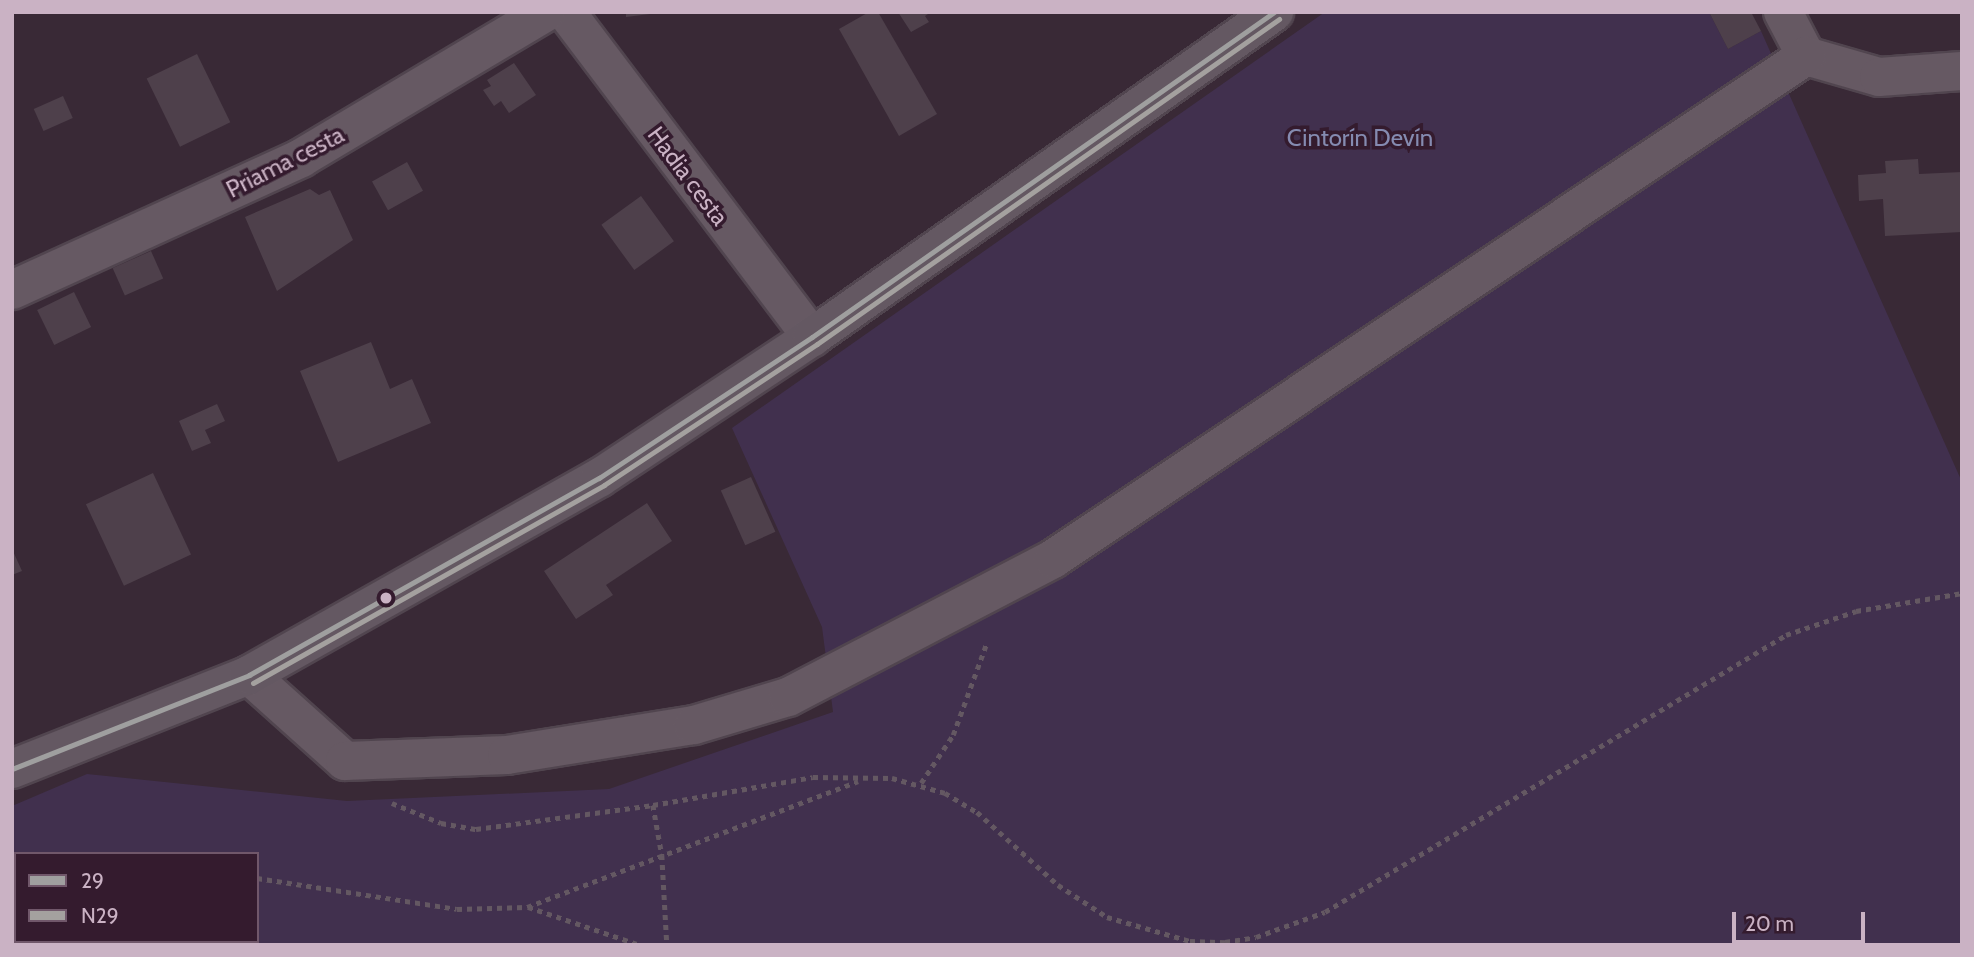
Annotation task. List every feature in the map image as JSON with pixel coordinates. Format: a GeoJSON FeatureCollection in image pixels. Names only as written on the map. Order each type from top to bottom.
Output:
{"type":"FeatureCollection","features":[{"type":"Feature","properties":{"kind":"street","name":"Priama cesta"},"geometry":{"type":"LineString","coordinates":[[12,290],[301,158],[546,12]]}},
{"type":"Feature","properties":{"kind":"street","name":"Hadia cesta"},"geometry":{"type":"LineString","coordinates":[[566,12],[812,337]]}},
{"type":"Feature","properties":{"kind":"street"},"geometry":{"type":"LineString","coordinates":[[15,760],[249,675],[599,478],[812,337],[1274,12]]}},
{"type":"Feature","properties":{"kind":"street"},"geometry":{"type":"LineString","coordinates":[[1783,12],[1806,56],[1879,77],[1962,71]]}},
{"type":"Feature","properties":{"kind":"street"},"geometry":{"type":"LineString","coordinates":[[249,675],[345,761],[507,755],[694,725],[788,697],[1053,559],[1806,56]]}},
{"type":"Feature","properties":{"kind":"path"},"geometry":{"type":"LineString","coordinates":[[921,783],[953,735],[1011,580]]}},
{"type":"Feature","properties":{"kind":"path"},"geometry":{"type":"LineString","coordinates":[[345,761],[376,794],[410,813],[476,829],[653,805],[813,777],[862,780],[892,778],[921,783],[977,812],[1058,885],[1107,918],[1190,941],[1256,937],[1295,925],[1346,900],[1786,635],[1856,611],[1962,593]]}},
{"type":"Feature","properties":{"kind":"path"},"geometry":{"type":"LineString","coordinates":[[259,878],[457,909],[527,907],[862,780]]}},
{"type":"Feature","properties":{"kind":"path"},"geometry":{"type":"LineString","coordinates":[[653,805],[662,855],[667,945]]}},
{"type":"Feature","properties":{"kind":"path"},"geometry":{"type":"LineString","coordinates":[[527,907],[640,945]]}},
{"type":"Feature","properties":{"kind":"green space","name":"Cintorín Devín"},"geometry":{"type":"Polygon","coordinates":[[[1325,12],[1709,12],[1728,49],[1761,31],[1962,482],[1962,945],[12,945],[12,806],[87,774],[347,801],[609,789],[833,712],[822,627],[732,428],[1325,12]]]}},
{"type":"Feature","properties":{"kind":"building"},"geometry":{"type":"Polygon","coordinates":[[[626,12],[650,12],[650,14],[626,17],[626,12]]]}},
{"type":"Feature","properties":{"kind":"building"},"geometry":{"type":"Polygon","coordinates":[[[869,12],[878,12],[937,114],[899,136],[839,29],[869,12]]]}},
{"type":"Feature","properties":{"kind":"building"},"geometry":{"type":"Polygon","coordinates":[[[898,12],[931,12],[925,16],[929,22],[911,32],[898,12]]]}},
{"type":"Feature","properties":{"kind":"building"},"geometry":{"type":"Polygon","coordinates":[[[1709,12],[1751,12],[1761,31],[1728,49],[1709,12]]]}},
{"type":"Feature","properties":{"kind":"building"},"geometry":{"type":"Polygon","coordinates":[[[197,54],[230,122],[180,147],[147,79],[197,54]]]}},
{"type":"Feature","properties":{"kind":"building"},"geometry":{"type":"Polygon","coordinates":[[[514,63],[536,95],[509,113],[501,101],[494,106],[483,90],[491,86],[487,80],[514,63]]]}},
{"type":"Feature","properties":{"kind":"building"},"geometry":{"type":"Polygon","coordinates":[[[63,96],[73,118],[44,131],[34,109],[63,96]]]}},
{"type":"Feature","properties":{"kind":"building"},"geometry":{"type":"Polygon","coordinates":[[[1918,159],[1919,174],[1962,172],[1962,232],[1885,236],[1883,199],[1859,201],[1858,175],[1886,173],[1885,161],[1918,159]]]}},
{"type":"Feature","properties":{"kind":"building"},"geometry":{"type":"Polygon","coordinates":[[[407,162],[423,191],[388,210],[372,181],[407,162]]]}},
{"type":"Feature","properties":{"kind":"building"},"geometry":{"type":"Polygon","coordinates":[[[310,189],[319,195],[330,190],[353,240],[277,291],[245,217],[310,189]]]}},
{"type":"Feature","properties":{"kind":"building"},"geometry":{"type":"Polygon","coordinates":[[[641,196],[674,241],[634,270],[601,225],[641,196]]]}},
{"type":"Feature","properties":{"kind":"building"},"geometry":{"type":"Polygon","coordinates":[[[151,251],[163,278],[125,295],[113,268],[151,251]]]}},
{"type":"Feature","properties":{"kind":"building"},"geometry":{"type":"Polygon","coordinates":[[[74,292],[91,327],[54,345],[37,310],[74,292]]]}},
{"type":"Feature","properties":{"kind":"building"},"geometry":{"type":"Polygon","coordinates":[[[371,342],[390,389],[412,379],[431,423],[338,462],[300,371],[371,342]]]}},
{"type":"Feature","properties":{"kind":"building"},"geometry":{"type":"Polygon","coordinates":[[[217,404],[225,421],[205,430],[211,443],[192,451],[179,421],[217,404]]]}},
{"type":"Feature","properties":{"kind":"building"},"geometry":{"type":"Polygon","coordinates":[[[153,473],[191,555],[124,586],[86,504],[153,473]]]}},
{"type":"Feature","properties":{"kind":"building"},"geometry":{"type":"Polygon","coordinates":[[[751,477],[775,532],[745,545],[721,490],[751,477]]]}},
{"type":"Feature","properties":{"kind":"building"},"geometry":{"type":"Polygon","coordinates":[[[647,503],[672,541],[606,585],[613,595],[576,619],[544,571],[647,503]]]}},
{"type":"Feature","properties":{"kind":"building"},"geometry":{"type":"Polygon","coordinates":[[[12,549],[22,571],[12,575],[12,549]]]}},
{"type":"Feature","properties":{"kind":"transit line","name":"29"},"geometry":{"type":"LineString","coordinates":[[12,769],[249,675],[599,478],[812,337],[1274,12]]}},
{"type":"Feature","properties":{"kind":"transit line","name":"N29"},"geometry":{"type":"LineString","coordinates":[[253,683],[604,485],[817,344],[1279,19]]}}]}
